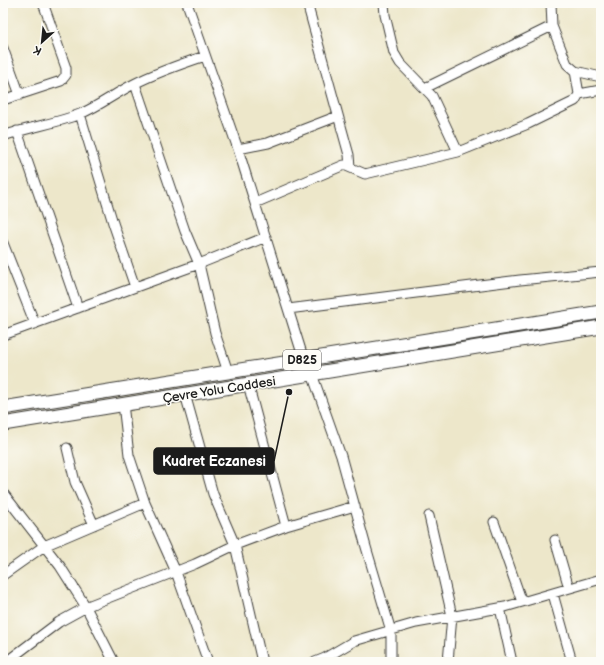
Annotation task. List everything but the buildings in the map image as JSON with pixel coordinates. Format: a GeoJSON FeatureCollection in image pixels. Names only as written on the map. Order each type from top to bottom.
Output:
{"type":"FeatureCollection","features":[{"type":"Feature","properties":{"kind":"highway","name":"Çevre Yolu Caddesi"},"geometry":{"type":"LineString","coordinates":[[3,408],[601,312]]}},
{"type":"Feature","properties":{"kind":"highway","name":"Çevre Yolu Caddesi"},"geometry":{"type":"LineString","coordinates":[[3,424],[601,327]]}},
{"type":"Feature","properties":{"kind":"street"},"geometry":{"type":"LineString","coordinates":[[3,100],[61,81],[66,75],[66,68],[43,3]]}},
{"type":"Feature","properties":{"kind":"street"},"geometry":{"type":"LineString","coordinates":[[187,3],[238,149],[304,360]]}},
{"type":"Feature","properties":{"kind":"street"},"geometry":{"type":"LineString","coordinates":[[308,3],[349,156],[350,167]]}},
{"type":"Feature","properties":{"kind":"street"},"geometry":{"type":"LineString","coordinates":[[384,3],[385,15],[394,53],[400,63],[432,96],[458,152]]}},
{"type":"Feature","properties":{"kind":"street"},"geometry":{"type":"LineString","coordinates":[[551,3],[552,26],[567,64],[575,71],[601,77]]}},
{"type":"Feature","properties":{"kind":"street"},"geometry":{"type":"LineString","coordinates":[[425,88],[552,26]]}},
{"type":"Feature","properties":{"kind":"street"},"geometry":{"type":"LineString","coordinates":[[3,48],[20,95]]}},
{"type":"Feature","properties":{"kind":"street"},"geometry":{"type":"LineString","coordinates":[[3,136],[17,131],[43,126],[80,114],[135,84],[176,65],[205,56]]}},
{"type":"Feature","properties":{"kind":"street"},"geometry":{"type":"LineString","coordinates":[[255,203],[344,165],[365,174],[458,152],[528,124],[575,101],[579,94],[575,71]]}},
{"type":"Feature","properties":{"kind":"street"},"geometry":{"type":"LineString","coordinates":[[135,84],[185,231],[199,264],[215,332],[228,372]]}},
{"type":"Feature","properties":{"kind":"street"},"geometry":{"type":"LineString","coordinates":[[579,94],[601,90]]}},
{"type":"Feature","properties":{"kind":"street"},"geometry":{"type":"LineString","coordinates":[[80,114],[113,223],[135,287]]}},
{"type":"Feature","properties":{"kind":"street"},"geometry":{"type":"LineString","coordinates":[[238,149],[268,143],[338,116]]}},
{"type":"Feature","properties":{"kind":"street"},"geometry":{"type":"LineString","coordinates":[[17,131],[78,308]]}},
{"type":"Feature","properties":{"kind":"street"},"geometry":{"type":"LineString","coordinates":[[3,336],[199,264],[266,237]]}},
{"type":"Feature","properties":{"kind":"street"},"geometry":{"type":"LineString","coordinates":[[3,243],[35,324]]}},
{"type":"Feature","properties":{"kind":"street"},"geometry":{"type":"LineString","coordinates":[[288,310],[520,280],[601,272]]}},
{"type":"Feature","properties":{"kind":"street"},"geometry":{"type":"LineString","coordinates":[[312,374],[341,456],[391,631],[391,662]]}},
{"type":"Feature","properties":{"kind":"street"},"geometry":{"type":"LineString","coordinates":[[248,384],[286,526]]}},
{"type":"Feature","properties":{"kind":"street"},"geometry":{"type":"LineString","coordinates":[[185,394],[213,494],[235,545],[262,662]]}},
{"type":"Feature","properties":{"kind":"street"},"geometry":{"type":"LineString","coordinates":[[123,404],[129,455],[145,503],[176,572],[208,662]]}},
{"type":"Feature","properties":{"kind":"street"},"geometry":{"type":"LineString","coordinates":[[67,448],[75,482],[94,525]]}},
{"type":"Feature","properties":{"kind":"street"},"geometry":{"type":"LineString","coordinates":[[3,493],[60,566],[86,607],[114,662]]}},
{"type":"Feature","properties":{"kind":"street"},"geometry":{"type":"LineString","coordinates":[[3,575],[44,546],[145,503]]}},
{"type":"Feature","properties":{"kind":"street"},"geometry":{"type":"LineString","coordinates":[[6,662],[59,622],[86,607],[120,592],[176,572],[235,545],[286,526],[355,506]]}},
{"type":"Feature","properties":{"kind":"street"},"geometry":{"type":"LineString","coordinates":[[428,516],[452,616],[448,662]]}},
{"type":"Feature","properties":{"kind":"street"},"geometry":{"type":"LineString","coordinates":[[494,522],[522,602]]}},
{"type":"Feature","properties":{"kind":"street"},"geometry":{"type":"LineString","coordinates":[[555,540],[569,588]]}},
{"type":"Feature","properties":{"kind":"street"},"geometry":{"type":"LineString","coordinates":[[315,662],[324,660],[354,641],[391,631],[416,622],[500,608],[601,579]]}},
{"type":"Feature","properties":{"kind":"street"},"geometry":{"type":"LineString","coordinates":[[553,594],[572,662]]}},
{"type":"Feature","properties":{"kind":"street"},"geometry":{"type":"LineString","coordinates":[[500,608],[512,662]]}},
{"type":"Feature","properties":{"kind":"place","name":"Kudret Eczanesi"},"geometry":{"type":"Point","coordinates":[289,392]}}]}
